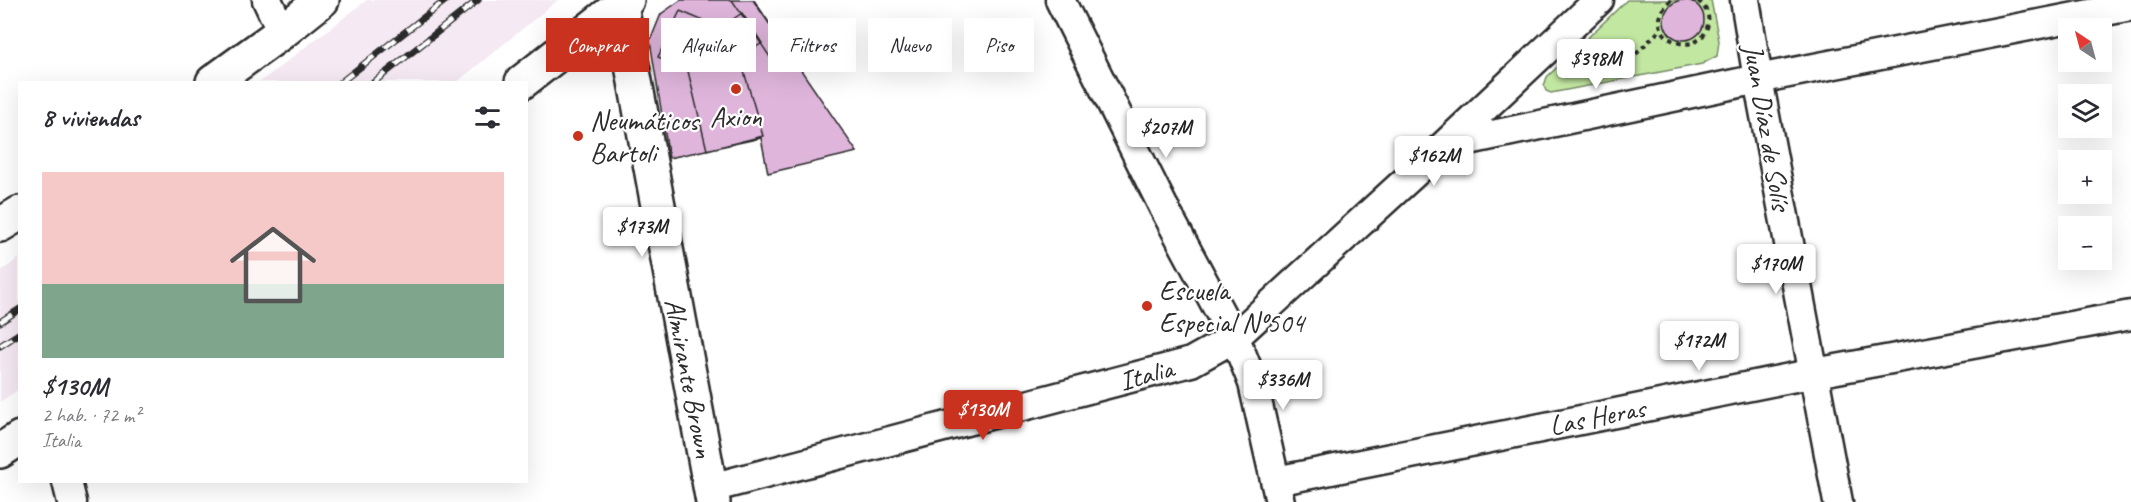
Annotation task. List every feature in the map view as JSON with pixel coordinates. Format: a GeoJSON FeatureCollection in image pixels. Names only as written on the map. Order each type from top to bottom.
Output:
{"type":"FeatureCollection","features":[{"type":"Feature","properties":{"kind":"street"},"geometry":{"type":"LineString","coordinates":[[267,0],[282,32]]}},
{"type":"Feature","properties":{"kind":"street"},"geometry":{"type":"LineString","coordinates":[[214,81],[322,0]]}},
{"type":"Feature","properties":{"kind":"street"},"geometry":{"type":"LineString","coordinates":[[1059,0],[1164,208],[1234,338],[1253,383],[1278,491]]}},
{"type":"Feature","properties":{"kind":"street","name":"Italia"},"geometry":{"type":"LineString","coordinates":[[712,495],[1191,362],[1234,338],[1599,0]]}},
{"type":"Feature","properties":{"kind":"street","name":"Juan Díaz de Solís"},"geometry":{"type":"LineString","coordinates":[[1745,0],[1838,502]]}},
{"type":"Feature","properties":{"kind":"street"},"geometry":{"type":"LineString","coordinates":[[523,81],[624,3]]}},
{"type":"Feature","properties":{"kind":"street","name":"Almirante Brown"},"geometry":{"type":"LineString","coordinates":[[624,3],[712,495]]}},
{"type":"Feature","properties":{"kind":"street"},"geometry":{"type":"LineString","coordinates":[[1445,145],[2131,6]]}},
{"type":"Feature","properties":{"kind":"street"},"geometry":{"type":"LineString","coordinates":[[0,225],[18,214]]}},
{"type":"Feature","properties":{"kind":"street","name":"Las Heras"},"geometry":{"type":"LineString","coordinates":[[1278,491],[1815,373],[2131,315]]}},
{"type":"Feature","properties":{"kind":"street"},"geometry":{"type":"LineString","coordinates":[[0,451],[18,439]]}},
{"type":"Feature","properties":{"kind":"street"},"geometry":{"type":"LineString","coordinates":[[68,483],[72,502]]}},
{"type":"Feature","properties":{"kind":"path"},"geometry":{"type":"LineString","coordinates":[[1671,0],[1661,13],[1661,28],[1670,40],[1677,44],[1692,43],[1699,39],[1708,26],[1706,10],[1697,0]]}},
{"type":"Feature","properties":{"kind":"path"},"geometry":{"type":"LineString","coordinates":[[1570,27],[1647,103]]}},
{"type":"Feature","properties":{"kind":"path"},"geometry":{"type":"LineString","coordinates":[[1617,73],[1661,28]]}},
{"type":"Feature","properties":{"kind":"shaded area"},"geometry":{"type":"Polygon","coordinates":[[[367,0],[558,0],[458,81],[261,81],[367,0]]]}},
{"type":"Feature","properties":{"kind":"shaded area"},"geometry":{"type":"Polygon","coordinates":[[[18,259],[18,390],[0,402],[0,272],[18,259]]]}},
{"type":"Feature","properties":{"kind":"green space"},"geometry":{"type":"Polygon","coordinates":[[[1627,0],[1711,0],[1719,41],[1717,56],[1702,64],[1551,93],[1546,91],[1544,86],[1547,77],[1627,0]]]}},
{"type":"Feature","properties":{"kind":"building","name":"Axion"},"geometry":{"type":"Polygon","coordinates":[[[681,0],[753,0],[768,22],[768,72],[802,72],[857,152],[768,173],[761,138],[669,158],[650,41],[661,14],[681,0]]]}},
{"type":"Feature","properties":{"kind":"building"},"geometry":{"type":"Polygon","coordinates":[[[732,0],[754,0],[768,21],[768,54],[756,36],[756,18],[744,18],[732,0]]]}},
{"type":"Feature","properties":{"kind":"building"},"geometry":{"type":"Polygon","coordinates":[[[1684,0],[1698,6],[1704,20],[1698,34],[1684,40],[1670,34],[1664,20],[1670,6],[1684,0]]]}},
{"type":"Feature","properties":{"kind":"building"},"geometry":{"type":"Polygon","coordinates":[[[680,11],[696,18],[677,18],[680,11]]]}},
{"type":"Feature","properties":{"kind":"building"},"geometry":{"type":"Polygon","coordinates":[[[742,13],[745,18],[735,18],[742,13]]]}},
{"type":"Feature","properties":{"kind":"building"},"geometry":{"type":"Polygon","coordinates":[[[756,34],[762,43],[756,47],[756,34]]]}},
{"type":"Feature","properties":{"kind":"building"},"geometry":{"type":"Polygon","coordinates":[[[688,72],[744,72],[763,136],[707,150],[688,72]]]}},
{"type":"Feature","properties":{"kind":"railway"},"geometry":{"type":"LineString","coordinates":[[342,81],[446,0]]}},
{"type":"Feature","properties":{"kind":"railway"},"geometry":{"type":"LineString","coordinates":[[375,81],[478,0]]}},
{"type":"Feature","properties":{"kind":"railway"},"geometry":{"type":"LineString","coordinates":[[0,322],[18,310]]}},
{"type":"Feature","properties":{"kind":"railway"},"geometry":{"type":"LineString","coordinates":[[0,346],[18,334]]}},
{"type":"Feature","properties":{"kind":"place","name":"Axion"},"geometry":{"type":"Point","coordinates":[736,89]}},
{"type":"Feature","properties":{"kind":"place","name":"Neumáticos Bartoli"},"geometry":{"type":"Point","coordinates":[578,136]}},
{"type":"Feature","properties":{"kind":"place","name":"Escuela Especial Nº504"},"geometry":{"type":"Point","coordinates":[1147,306]}}]}
